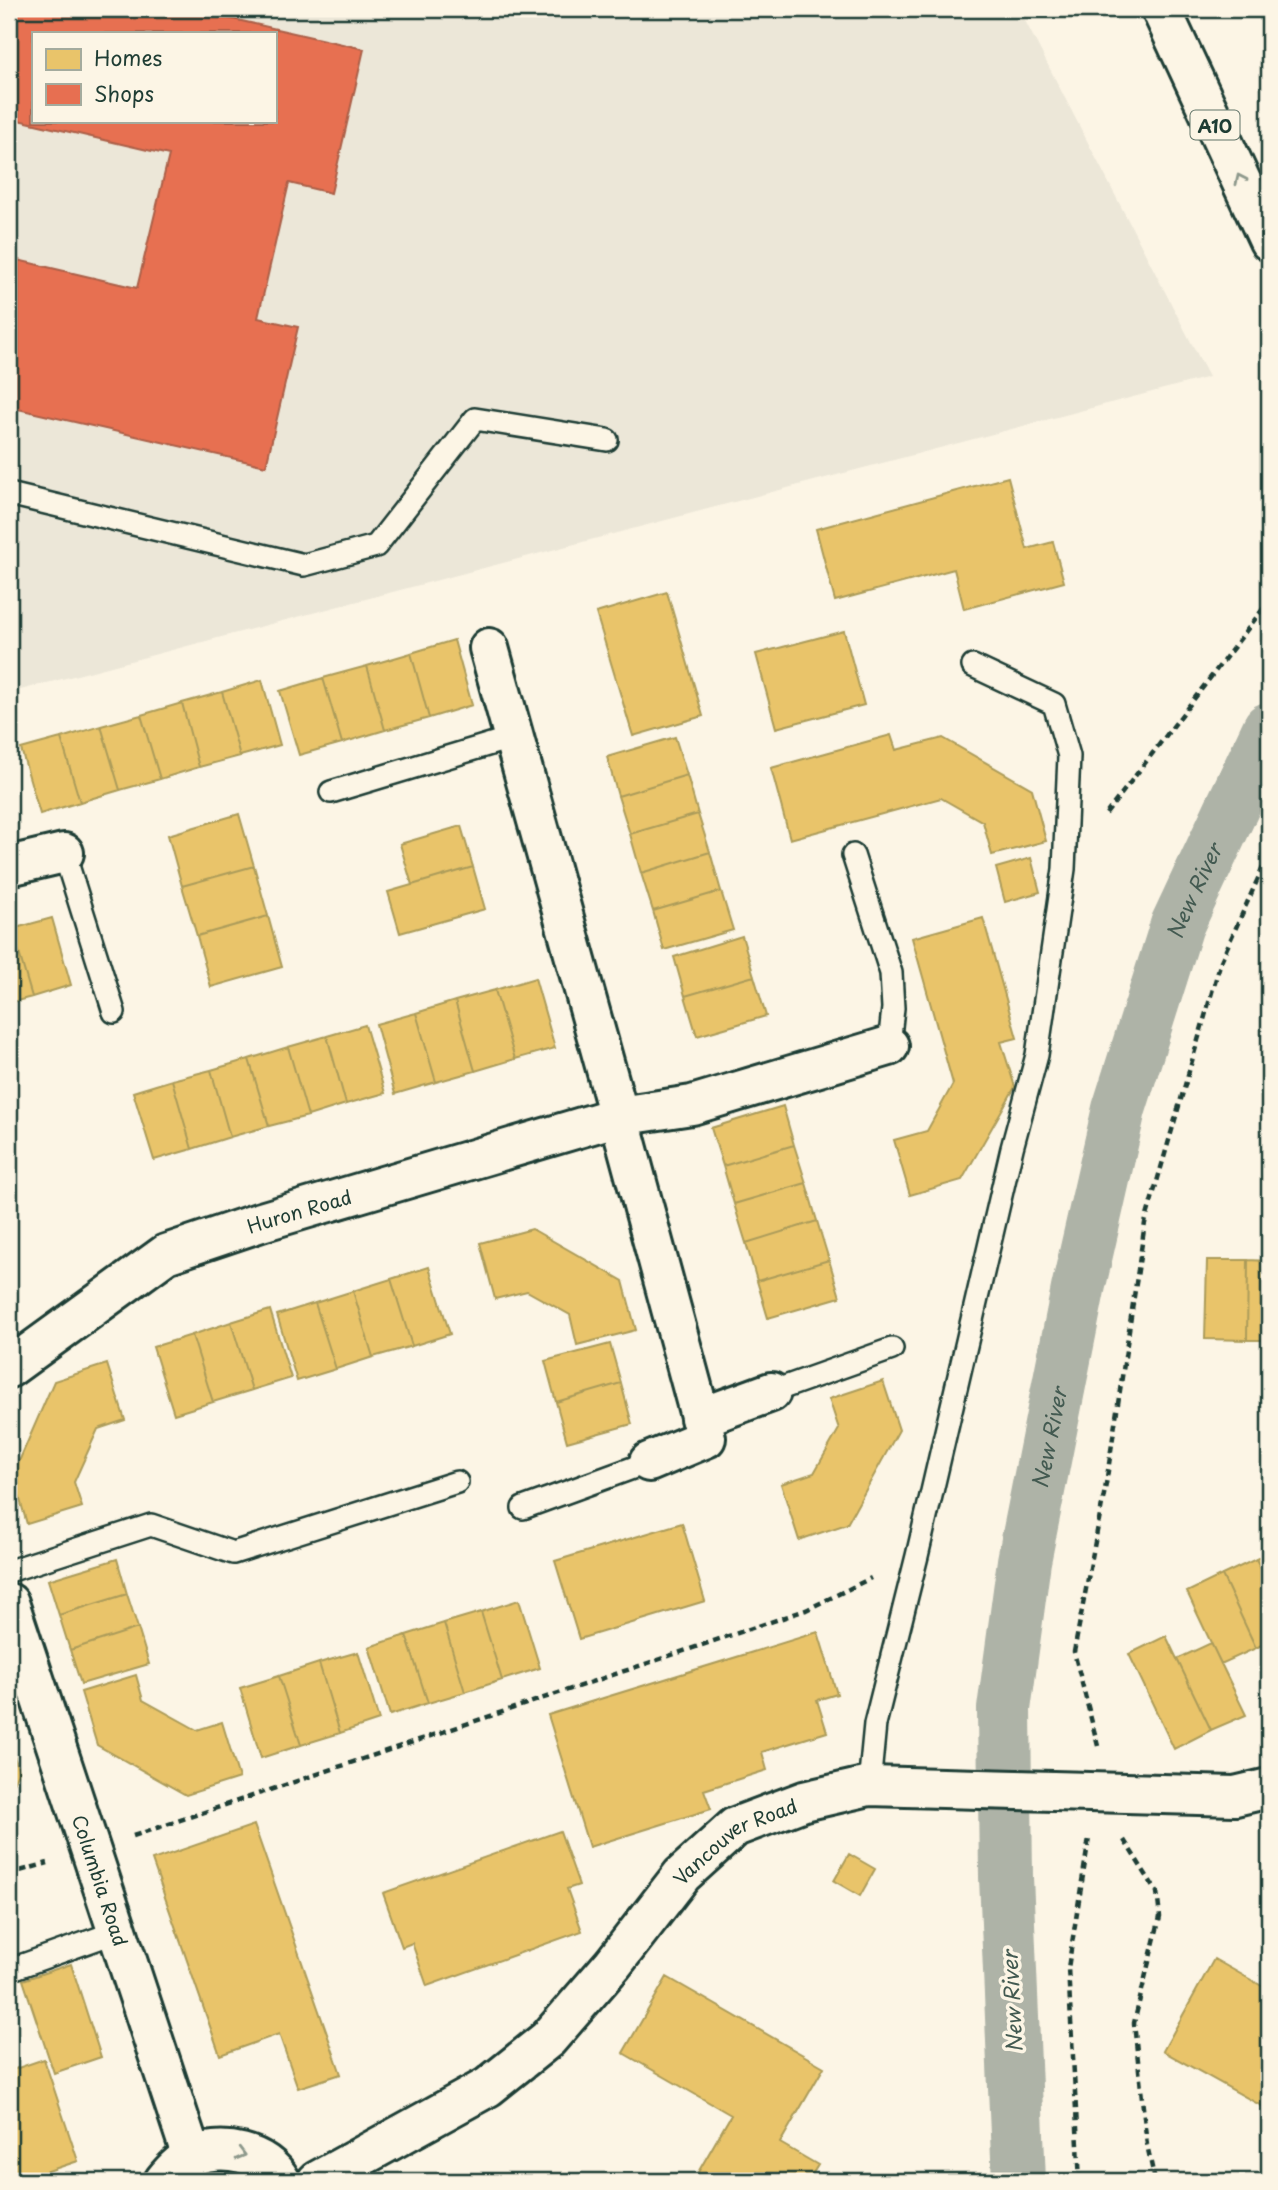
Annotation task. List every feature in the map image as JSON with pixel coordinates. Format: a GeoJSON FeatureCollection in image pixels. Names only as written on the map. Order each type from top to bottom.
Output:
{"type":"FeatureCollection","features":[{"type":"Feature","properties":{"kind":"main road","name":"A10"},"geometry":{"type":"LineString","coordinates":[[1161,9],[1269,241]]}},
{"type":"Feature","properties":{"kind":"main road"},"geometry":{"type":"LineString","coordinates":[[489,648],[703,1428]]}},
{"type":"Feature","properties":{"kind":"main road"},"geometry":{"type":"LineString","coordinates":[[9,866],[64,853]]}},
{"type":"Feature","properties":{"kind":"main road","name":"Huron Road"},"geometry":{"type":"LineString","coordinates":[[9,1368],[166,1254],[261,1222],[619,1116],[692,1105],[889,1046]]}},
{"type":"Feature","properties":{"kind":"main road"},"geometry":{"type":"LineString","coordinates":[[649,1462],[703,1428],[771,1392]]}},
{"type":"Feature","properties":{"kind":"main road","name":"Columbia Road"},"geometry":{"type":"LineString","coordinates":[[9,1603],[116,1932],[178,2169]]}},
{"type":"Feature","properties":{"kind":"main road","name":"Vancouver Road"},"geometry":{"type":"LineString","coordinates":[[317,2181],[488,2087],[548,2039],[613,1964],[682,1875],[735,1827],[804,1801],[869,1786],[1235,1796],[1269,1788]]}},
{"type":"Feature","properties":{"kind":"main road"},"geometry":{"type":"LineString","coordinates":[[178,2169],[215,2150],[238,2151],[260,2160],[278,2175],[281,2181]]}},
{"type":"Feature","properties":{"kind":"lane"},"geometry":{"type":"LineString","coordinates":[[9,494],[304,565],[376,546],[475,419],[607,440]]}},
{"type":"Feature","properties":{"kind":"lane"},"geometry":{"type":"LineString","coordinates":[[869,1786],[875,1724],[918,1556],[1006,1173],[1037,1055],[1064,869],[1069,755],[1054,704],[973,666]]}},
{"type":"Feature","properties":{"kind":"lane"},"geometry":{"type":"LineString","coordinates":[[331,792],[514,737]]}},
{"type":"Feature","properties":{"kind":"lane"},"geometry":{"type":"LineString","coordinates":[[64,853],[114,1012]]}},
{"type":"Feature","properties":{"kind":"lane"},"geometry":{"type":"LineString","coordinates":[[852,855],[891,974],[893,1008],[889,1046]]}},
{"type":"Feature","properties":{"kind":"lane"},"geometry":{"type":"LineString","coordinates":[[771,1392],[892,1349]]}},
{"type":"Feature","properties":{"kind":"lane"},"geometry":{"type":"LineString","coordinates":[[523,1508],[649,1462]]}},
{"type":"Feature","properties":{"kind":"lane"},"geometry":{"type":"LineString","coordinates":[[9,1571],[151,1525],[233,1553],[457,1482]]}},
{"type":"Feature","properties":{"kind":"lane"},"geometry":{"type":"LineString","coordinates":[[9,1970],[116,1932]]}},
{"type":"Feature","properties":{"kind":"path"},"geometry":{"type":"LineString","coordinates":[[1064,869],[1269,602]]}},
{"type":"Feature","properties":{"kind":"path"},"geometry":{"type":"LineString","coordinates":[[1099,1751],[1074,1652],[1106,1484],[1145,1223],[1221,961],[1269,853]]}},
{"type":"Feature","properties":{"kind":"path"},"geometry":{"type":"LineString","coordinates":[[90,1850],[806,1610],[918,1556]]}},
{"type":"Feature","properties":{"kind":"path"},"geometry":{"type":"LineString","coordinates":[[1080,2181],[1068,1968],[1090,1832]]}},
{"type":"Feature","properties":{"kind":"path"},"geometry":{"type":"LineString","coordinates":[[1122,1834],[1157,1892],[1160,1917],[1133,2023],[1147,2145],[1155,2181]]}},
{"type":"Feature","properties":{"kind":"shaded area"},"geometry":{"type":"Polygon","coordinates":[[[9,9],[1019,9],[1209,377],[9,693],[9,9]]]}},
{"type":"Feature","properties":{"kind":"building: Homes"},"geometry":{"type":"Polygon","coordinates":[[[1008,477],[1027,549],[1053,542],[1064,582],[964,609],[954,569],[835,601],[816,529],[1008,477]]]}},
{"type":"Feature","properties":{"kind":"building: Homes"},"geometry":{"type":"Polygon","coordinates":[[[667,592],[703,716],[633,736],[596,613],[667,592]]]}},
{"type":"Feature","properties":{"kind":"building: Homes"},"geometry":{"type":"Polygon","coordinates":[[[844,631],[864,705],[776,728],[756,654],[844,631]]]}},
{"type":"Feature","properties":{"kind":"building: Homes"},"geometry":{"type":"Polygon","coordinates":[[[454,640],[472,705],[429,718],[411,653],[454,640]]]}},
{"type":"Feature","properties":{"kind":"building: Homes"},"geometry":{"type":"Polygon","coordinates":[[[411,653],[429,718],[385,730],[367,666],[411,653]]]}},
{"type":"Feature","properties":{"kind":"building: Homes"},"geometry":{"type":"Polygon","coordinates":[[[367,666],[385,730],[342,743],[323,678],[367,666]]]}},
{"type":"Feature","properties":{"kind":"building: Homes"},"geometry":{"type":"Polygon","coordinates":[[[323,678],[342,743],[299,755],[280,691],[323,678]]]}},
{"type":"Feature","properties":{"kind":"building: Homes"},"geometry":{"type":"Polygon","coordinates":[[[262,680],[280,745],[240,756],[222,692],[262,680]]]}},
{"type":"Feature","properties":{"kind":"building: Homes"},"geometry":{"type":"Polygon","coordinates":[[[222,692],[240,756],[199,767],[182,703],[222,692]]]}},
{"type":"Feature","properties":{"kind":"building: Homes"},"geometry":{"type":"Polygon","coordinates":[[[182,703],[199,767],[160,779],[141,715],[182,703]]]}},
{"type":"Feature","properties":{"kind":"building: Homes"},"geometry":{"type":"Polygon","coordinates":[[[141,715],[160,779],[120,790],[101,726],[141,715]]]}},
{"type":"Feature","properties":{"kind":"building: Homes"},"geometry":{"type":"Polygon","coordinates":[[[101,726],[120,790],[80,802],[61,738],[101,726]]]}},
{"type":"Feature","properties":{"kind":"building: Homes"},"geometry":{"type":"Polygon","coordinates":[[[891,735],[896,750],[943,738],[1032,789],[1046,841],[992,855],[983,822],[941,798],[790,839],[771,768],[891,735]]]}},
{"type":"Feature","properties":{"kind":"building: Homes"},"geometry":{"type":"Polygon","coordinates":[[[675,737],[687,775],[618,796],[607,757],[675,737]]]}},
{"type":"Feature","properties":{"kind":"building: Homes"},"geometry":{"type":"Polygon","coordinates":[[[61,738],[80,802],[40,814],[21,749],[61,738]]]}},
{"type":"Feature","properties":{"kind":"building: Homes"},"geometry":{"type":"Polygon","coordinates":[[[687,775],[698,814],[630,834],[618,796],[687,775]]]}},
{"type":"Feature","properties":{"kind":"building: Homes"},"geometry":{"type":"Polygon","coordinates":[[[239,814],[254,866],[182,886],[168,835],[239,814]]]}},
{"type":"Feature","properties":{"kind":"building: Homes"},"geometry":{"type":"Polygon","coordinates":[[[698,814],[710,852],[641,873],[630,834],[698,814]]]}},
{"type":"Feature","properties":{"kind":"building: Homes"},"geometry":{"type":"Polygon","coordinates":[[[461,826],[473,867],[412,885],[400,844],[461,826]]]}},
{"type":"Feature","properties":{"kind":"building: Homes"},"geometry":{"type":"Polygon","coordinates":[[[710,852],[721,891],[653,911],[641,873],[710,852]]]}},
{"type":"Feature","properties":{"kind":"building: Homes"},"geometry":{"type":"Polygon","coordinates":[[[1031,858],[1040,892],[1005,902],[996,868],[1031,858]]]}},
{"type":"Feature","properties":{"kind":"building: Homes"},"geometry":{"type":"Polygon","coordinates":[[[254,866],[268,916],[197,936],[182,886],[254,866]]]}},
{"type":"Feature","properties":{"kind":"building: Homes"},"geometry":{"type":"Polygon","coordinates":[[[473,867],[485,909],[400,933],[388,892],[473,867]]]}},
{"type":"Feature","properties":{"kind":"building: Homes"},"geometry":{"type":"Polygon","coordinates":[[[721,891],[733,930],[664,950],[653,911],[721,891]]]}},
{"type":"Feature","properties":{"kind":"building: Homes"},"geometry":{"type":"Polygon","coordinates":[[[268,916],[282,967],[211,987],[197,936],[268,916]]]}},
{"type":"Feature","properties":{"kind":"building: Homes"},"geometry":{"type":"Polygon","coordinates":[[[52,918],[71,985],[32,997],[12,929],[52,918]]]}},
{"type":"Feature","properties":{"kind":"building: Homes"},"geometry":{"type":"Polygon","coordinates":[[[983,918],[1017,1038],[1001,1042],[1015,1087],[962,1180],[910,1195],[894,1140],[927,1131],[953,1084],[912,938],[983,918]]]}},
{"type":"Feature","properties":{"kind":"building: Homes"},"geometry":{"type":"Polygon","coordinates":[[[12,929],[32,997],[9,1003],[9,930],[12,929]]]}},
{"type":"Feature","properties":{"kind":"building: Homes"},"geometry":{"type":"Polygon","coordinates":[[[742,936],[754,976],[685,996],[674,957],[742,936]]]}},
{"type":"Feature","properties":{"kind":"building: Homes"},"geometry":{"type":"Polygon","coordinates":[[[754,976],[766,1016],[697,1036],[685,996],[754,976]]]}},
{"type":"Feature","properties":{"kind":"building: Homes"},"geometry":{"type":"Polygon","coordinates":[[[535,978],[555,1048],[515,1059],[495,990],[535,978]]]}},
{"type":"Feature","properties":{"kind":"building: Homes"},"geometry":{"type":"Polygon","coordinates":[[[495,990],[515,1059],[475,1071],[455,1001],[495,990]]]}},
{"type":"Feature","properties":{"kind":"building: Homes"},"geometry":{"type":"Polygon","coordinates":[[[455,1001],[475,1071],[436,1082],[416,1013],[455,1001]]]}},
{"type":"Feature","properties":{"kind":"building: Homes"},"geometry":{"type":"Polygon","coordinates":[[[416,1013],[436,1082],[395,1094],[376,1024],[416,1013]]]}},
{"type":"Feature","properties":{"kind":"building: Homes"},"geometry":{"type":"Polygon","coordinates":[[[365,1025],[385,1093],[346,1104],[327,1036],[365,1025]]]}},
{"type":"Feature","properties":{"kind":"building: Homes"},"geometry":{"type":"Polygon","coordinates":[[[327,1036],[346,1104],[308,1116],[288,1047],[327,1036]]]}},
{"type":"Feature","properties":{"kind":"building: Homes"},"geometry":{"type":"Polygon","coordinates":[[[288,1047],[308,1116],[269,1126],[249,1059],[288,1047]]]}},
{"type":"Feature","properties":{"kind":"building: Homes"},"geometry":{"type":"Polygon","coordinates":[[[249,1059],[269,1126],[230,1137],[211,1070],[249,1059]]]}},
{"type":"Feature","properties":{"kind":"building: Homes"},"geometry":{"type":"Polygon","coordinates":[[[211,1070],[230,1137],[192,1149],[172,1080],[211,1070]]]}},
{"type":"Feature","properties":{"kind":"building: Homes"},"geometry":{"type":"Polygon","coordinates":[[[172,1080],[192,1149],[154,1160],[133,1092],[172,1080]]]}},
{"type":"Feature","properties":{"kind":"building: Homes"},"geometry":{"type":"Polygon","coordinates":[[[783,1106],[794,1145],[723,1166],[711,1128],[783,1106]]]}},
{"type":"Feature","properties":{"kind":"building: Homes"},"geometry":{"type":"Polygon","coordinates":[[[794,1145],[806,1183],[734,1204],[723,1166],[794,1145]]]}},
{"type":"Feature","properties":{"kind":"building: Homes"},"geometry":{"type":"Polygon","coordinates":[[[806,1183],[817,1221],[746,1243],[734,1204],[806,1183]]]}},
{"type":"Feature","properties":{"kind":"building: Homes"},"geometry":{"type":"Polygon","coordinates":[[[817,1221],[829,1260],[757,1281],[746,1243],[817,1221]]]}},
{"type":"Feature","properties":{"kind":"building: Homes"},"geometry":{"type":"Polygon","coordinates":[[[532,1229],[623,1281],[636,1330],[577,1345],[570,1315],[527,1291],[495,1299],[480,1243],[532,1229]]]}},
{"type":"Feature","properties":{"kind":"building: Homes"},"geometry":{"type":"Polygon","coordinates":[[[829,1260],[840,1297],[768,1318],[757,1281],[829,1260]]]}},
{"type":"Feature","properties":{"kind":"building: Homes"},"geometry":{"type":"Polygon","coordinates":[[[1207,1260],[1248,1260],[1247,1340],[1205,1339],[1207,1260]]]}},
{"type":"Feature","properties":{"kind":"building: Homes"},"geometry":{"type":"Polygon","coordinates":[[[1248,1260],[1269,1261],[1269,1340],[1247,1340],[1248,1260]]]}},
{"type":"Feature","properties":{"kind":"building: Homes"},"geometry":{"type":"Polygon","coordinates":[[[429,1267],[450,1334],[412,1346],[391,1279],[429,1267]]]}},
{"type":"Feature","properties":{"kind":"building: Homes"},"geometry":{"type":"Polygon","coordinates":[[[391,1279],[412,1346],[373,1357],[353,1291],[391,1279]]]}},
{"type":"Feature","properties":{"kind":"building: Homes"},"geometry":{"type":"Polygon","coordinates":[[[353,1291],[373,1357],[336,1369],[315,1303],[353,1291]]]}},
{"type":"Feature","properties":{"kind":"building: Homes"},"geometry":{"type":"Polygon","coordinates":[[[315,1303],[336,1369],[297,1381],[277,1315],[315,1303]]]}},
{"type":"Feature","properties":{"kind":"building: Homes"},"geometry":{"type":"Polygon","coordinates":[[[270,1310],[291,1378],[252,1390],[231,1322],[270,1310]]]}},
{"type":"Feature","properties":{"kind":"building: Homes"},"geometry":{"type":"Polygon","coordinates":[[[231,1322],[252,1390],[213,1402],[192,1335],[231,1322]]]}},
{"type":"Feature","properties":{"kind":"building: Homes"},"geometry":{"type":"Polygon","coordinates":[[[192,1335],[213,1402],[174,1414],[153,1347],[192,1335]]]}},
{"type":"Feature","properties":{"kind":"building: Homes"},"geometry":{"type":"Polygon","coordinates":[[[610,1344],[621,1383],[556,1402],[545,1361],[610,1344]]]}},
{"type":"Feature","properties":{"kind":"building: Homes"},"geometry":{"type":"Polygon","coordinates":[[[107,1364],[125,1420],[98,1429],[74,1482],[82,1507],[27,1524],[13,1475],[54,1381],[107,1364]]]}},
{"type":"Feature","properties":{"kind":"building: Homes"},"geometry":{"type":"Polygon","coordinates":[[[883,1381],[899,1430],[847,1524],[799,1540],[781,1484],[814,1473],[839,1429],[829,1399],[883,1381]]]}},
{"type":"Feature","properties":{"kind":"building: Homes"},"geometry":{"type":"Polygon","coordinates":[[[621,1383],[632,1424],[567,1442],[556,1402],[621,1383]]]}},
{"type":"Feature","properties":{"kind":"building: Homes"},"geometry":{"type":"Polygon","coordinates":[[[682,1523],[705,1601],[579,1639],[555,1561],[682,1523]]]}},
{"type":"Feature","properties":{"kind":"building: Homes"},"geometry":{"type":"Polygon","coordinates":[[[1269,1553],[1269,1585],[1256,1559],[1269,1553]]]}},
{"type":"Feature","properties":{"kind":"building: Homes"},"geometry":{"type":"Polygon","coordinates":[[[117,1559],[127,1594],[59,1615],[48,1580],[117,1559]]]}},
{"type":"Feature","properties":{"kind":"building: Homes"},"geometry":{"type":"Polygon","coordinates":[[[1256,1559],[1269,1585],[1269,1641],[1256,1648],[1222,1575],[1256,1559]]]}},
{"type":"Feature","properties":{"kind":"building: Homes"},"geometry":{"type":"Polygon","coordinates":[[[1222,1575],[1256,1648],[1221,1664],[1187,1592],[1222,1575]]]}},
{"type":"Feature","properties":{"kind":"building: Homes"},"geometry":{"type":"Polygon","coordinates":[[[127,1594],[138,1628],[70,1650],[59,1615],[127,1594]]]}},
{"type":"Feature","properties":{"kind":"building: Homes"},"geometry":{"type":"Polygon","coordinates":[[[519,1600],[540,1668],[502,1680],[481,1612],[519,1600]]]}},
{"type":"Feature","properties":{"kind":"building: Homes"},"geometry":{"type":"Polygon","coordinates":[[[481,1612],[502,1680],[465,1692],[444,1623],[481,1612]]]}},
{"type":"Feature","properties":{"kind":"building: Homes"},"geometry":{"type":"Polygon","coordinates":[[[444,1623],[465,1692],[428,1703],[406,1635],[444,1623]]]}},
{"type":"Feature","properties":{"kind":"building: Homes"},"geometry":{"type":"Polygon","coordinates":[[[138,1628],[149,1664],[81,1684],[70,1650],[138,1628]]]}},
{"type":"Feature","properties":{"kind":"building: Homes"},"geometry":{"type":"Polygon","coordinates":[[[818,1632],[837,1694],[817,1700],[827,1732],[762,1752],[767,1770],[704,1790],[711,1809],[589,1847],[548,1715],[818,1632]]]}},
{"type":"Feature","properties":{"kind":"building: Homes"},"geometry":{"type":"Polygon","coordinates":[[[406,1635],[428,1703],[390,1715],[369,1647],[406,1635]]]}},
{"type":"Feature","properties":{"kind":"building: Homes"},"geometry":{"type":"Polygon","coordinates":[[[1166,1636],[1211,1730],[1174,1749],[1129,1654],[1166,1636]]]}},
{"type":"Feature","properties":{"kind":"building: Homes"},"geometry":{"type":"Polygon","coordinates":[[[1211,1643],[1246,1715],[1211,1730],[1177,1659],[1211,1643]]]}},
{"type":"Feature","properties":{"kind":"building: Homes"},"geometry":{"type":"Polygon","coordinates":[[[358,1652],[379,1720],[340,1733],[319,1663],[358,1652]]]}},
{"type":"Feature","properties":{"kind":"building: Homes"},"geometry":{"type":"Polygon","coordinates":[[[319,1663],[340,1733],[301,1745],[279,1676],[319,1663]]]}},
{"type":"Feature","properties":{"kind":"building: Homes"},"geometry":{"type":"Polygon","coordinates":[[[136,1675],[143,1700],[197,1730],[222,1722],[239,1778],[186,1795],[97,1745],[81,1692],[136,1675]]]}},
{"type":"Feature","properties":{"kind":"building: Homes"},"geometry":{"type":"Polygon","coordinates":[[[279,1676],[301,1745],[261,1758],[240,1688],[279,1676]]]}},
{"type":"Feature","properties":{"kind":"building: Homes"},"geometry":{"type":"Polygon","coordinates":[[[9,1741],[19,1771],[9,1791],[9,1741]]]}},
{"type":"Feature","properties":{"kind":"building: Homes"},"geometry":{"type":"Polygon","coordinates":[[[254,1825],[341,2074],[298,2088],[279,2034],[220,2055],[152,1860],[254,1825]]]}},
{"type":"Feature","properties":{"kind":"building: Homes"},"geometry":{"type":"Polygon","coordinates":[[[560,1831],[579,1885],[567,1889],[582,1931],[427,1986],[412,1943],[402,1947],[383,1893],[560,1831]]]}},
{"type":"Feature","properties":{"kind":"building: Homes"},"geometry":{"type":"Polygon","coordinates":[[[849,1854],[875,1869],[860,1896],[834,1881],[849,1854]]]}},
{"type":"Feature","properties":{"kind":"building: Homes"},"geometry":{"type":"Polygon","coordinates":[[[1214,1959],[1269,1990],[1269,2110],[1163,2051],[1214,1959]]]}},
{"type":"Feature","properties":{"kind":"building: Homes"},"geometry":{"type":"Polygon","coordinates":[[[71,1964],[101,2057],[54,2073],[23,1980],[71,1964]]]}},
{"type":"Feature","properties":{"kind":"building: Homes"},"geometry":{"type":"Polygon","coordinates":[[[667,1977],[824,2067],[780,2143],[818,2165],[808,2181],[693,2181],[731,2115],[623,2053],[667,1977]]]}},
{"type":"Feature","properties":{"kind":"building: Homes"},"geometry":{"type":"Polygon","coordinates":[[[44,2059],[78,2161],[18,2181],[9,2181],[9,2071],[44,2059]]]}},
{"type":"Feature","properties":{"kind":"building: Homes"},"geometry":{"type":"Polygon","coordinates":[[[1269,2161],[1269,2181],[1258,2181],[1269,2161]]]}},
{"type":"Feature","properties":{"kind":"building: Shops"},"geometry":{"type":"Polygon","coordinates":[[[9,9],[189,9],[364,49],[331,193],[289,183],[258,318],[298,327],[266,466],[9,407],[9,258],[137,288],[169,155],[9,118],[9,9]]]}},
{"type":"Feature","properties":{"kind":"waterway","name":"New River"},"geometry":{"type":"LineString","coordinates":[[1019,2181],[1006,1877],[1004,1709],[1024,1561],[1078,1289],[1119,1109],[1177,925],[1269,729]]}}]}
